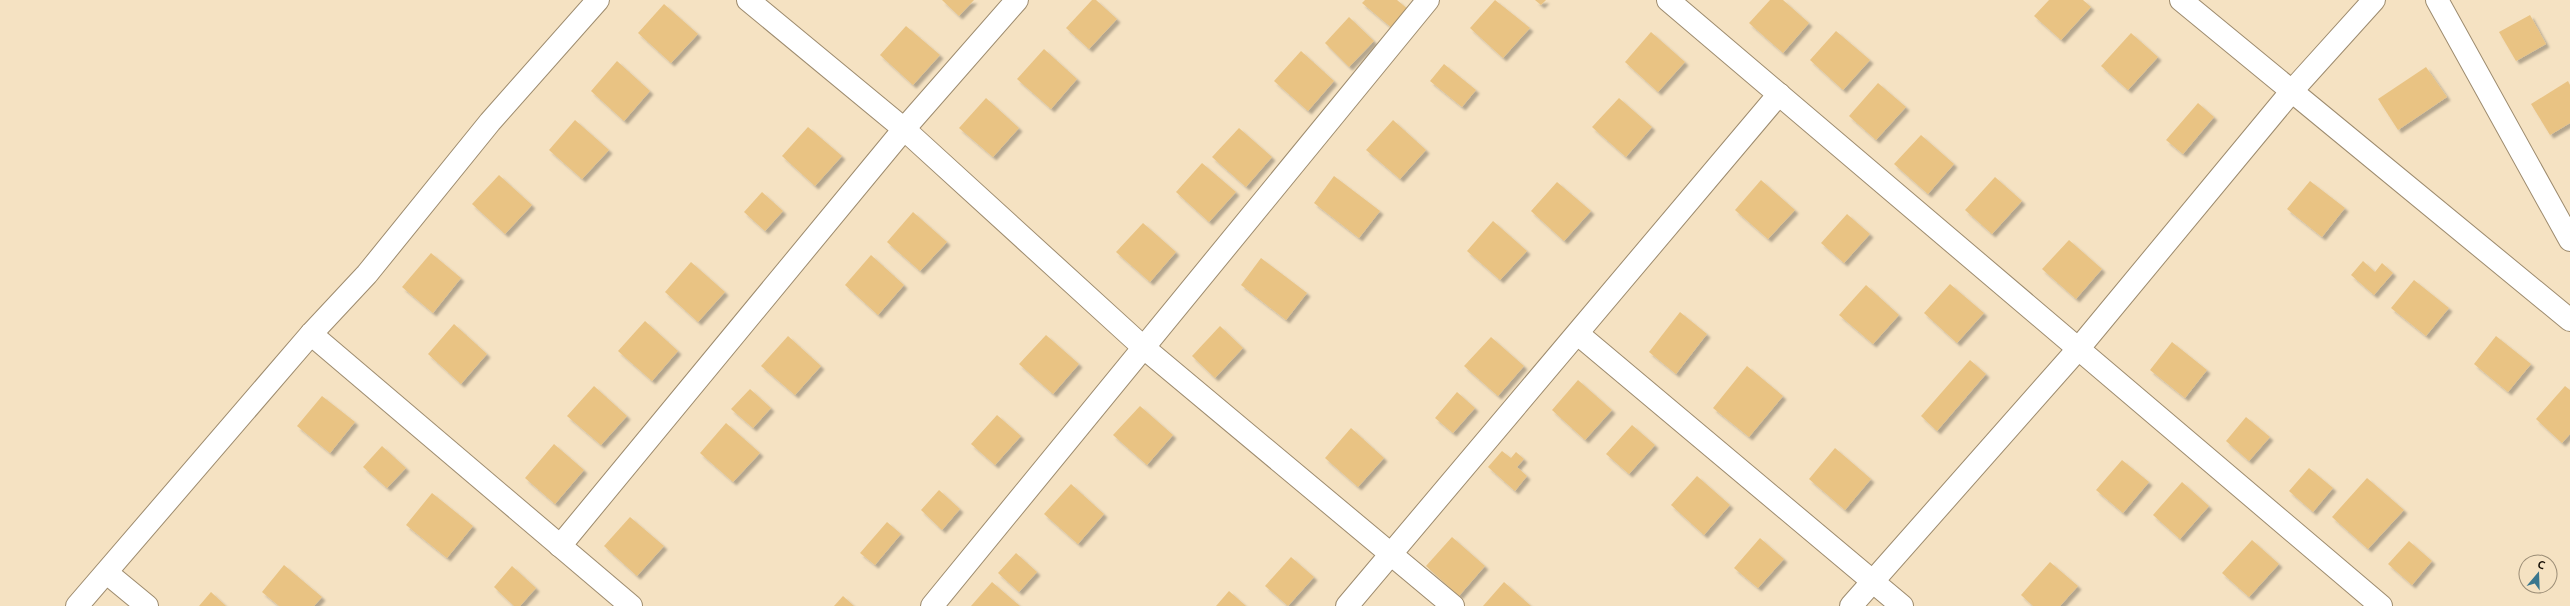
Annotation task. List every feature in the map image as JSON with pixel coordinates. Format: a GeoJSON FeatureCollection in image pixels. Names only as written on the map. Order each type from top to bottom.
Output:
{"type":"FeatureCollection","features":[{"type":"Feature","properties":{"kind":"street"},"geometry":{"type":"LineString","coordinates":[[77,606],[107,573],[311,334],[366,274],[490,122],[598,0]]}},
{"type":"Feature","properties":{"kind":"street"},"geometry":{"type":"LineString","coordinates":[[748,0],[904,129],[1143,347],[1453,606]]}},
{"type":"Feature","properties":{"kind":"street"},"geometry":{"type":"LineString","coordinates":[[560,546],[904,129],[1017,0]]}},
{"type":"Feature","properties":{"kind":"street"},"geometry":{"type":"LineString","coordinates":[[932,606],[1428,0]]}},
{"type":"Feature","properties":{"kind":"street"},"geometry":{"type":"LineString","coordinates":[[1668,0],[2382,606]]}},
{"type":"Feature","properties":{"kind":"street"},"geometry":{"type":"LineString","coordinates":[[2181,0],[2570,320]]}},
{"type":"Feature","properties":{"kind":"street"},"geometry":{"type":"LineString","coordinates":[[1851,606],[1872,580],[2079,348],[2291,92],[2374,0]]}},
{"type":"Feature","properties":{"kind":"street"},"geometry":{"type":"LineString","coordinates":[[2437,0],[2570,240]]}},
{"type":"Feature","properties":{"kind":"street"},"geometry":{"type":"LineString","coordinates":[[1347,606],[1779,94]]}},
{"type":"Feature","properties":{"kind":"street"},"geometry":{"type":"LineString","coordinates":[[311,334],[631,606]]}},
{"type":"Feature","properties":{"kind":"street"},"geometry":{"type":"LineString","coordinates":[[1578,334],[1902,606]]}},
{"type":"Feature","properties":{"kind":"street"},"geometry":{"type":"LineString","coordinates":[[107,573],[147,606]]}},
{"type":"Feature","properties":{"kind":"building"},"geometry":{"type":"Polygon","coordinates":[[[942,0],[974,0],[959,16],[942,0]]]}},
{"type":"Feature","properties":{"kind":"building"},"geometry":{"type":"Polygon","coordinates":[[[1092,0],[1096,0],[1117,19],[1089,49],[1066,28],[1092,0]]]}},
{"type":"Feature","properties":{"kind":"building"},"geometry":{"type":"Polygon","coordinates":[[[1365,0],[1397,0],[1409,10],[1393,29],[1362,3],[1365,0]]]}},
{"type":"Feature","properties":{"kind":"building"},"geometry":{"type":"Polygon","coordinates":[[[1495,0],[1530,28],[1503,58],[1470,28],[1495,0]]]}},
{"type":"Feature","properties":{"kind":"building"},"geometry":{"type":"Polygon","coordinates":[[[1535,0],[1546,0],[1541,5],[1535,0]]]}},
{"type":"Feature","properties":{"kind":"building"},"geometry":{"type":"Polygon","coordinates":[[[1770,0],[1783,0],[1809,23],[1783,53],[1749,23],[1770,0]]]}},
{"type":"Feature","properties":{"kind":"building"},"geometry":{"type":"Polygon","coordinates":[[[2049,0],[2083,0],[2091,7],[2061,40],[2034,16],[2049,0]]]}},
{"type":"Feature","properties":{"kind":"building"},"geometry":{"type":"Polygon","coordinates":[[[664,4],[698,34],[671,63],[638,33],[664,4]]]}},
{"type":"Feature","properties":{"kind":"building"},"geometry":{"type":"Polygon","coordinates":[[[2530,15],[2546,44],[2516,61],[2499,32],[2530,15]]]}},
{"type":"Feature","properties":{"kind":"building"},"geometry":{"type":"Polygon","coordinates":[[[1349,17],[1374,41],[1349,67],[1325,43],[1349,17]]]}},
{"type":"Feature","properties":{"kind":"building"},"geometry":{"type":"Polygon","coordinates":[[[906,26],[940,55],[913,85],[880,55],[906,26]]]}},
{"type":"Feature","properties":{"kind":"building"},"geometry":{"type":"Polygon","coordinates":[[[1836,31],[1870,60],[1843,90],[1810,60],[1836,31]]]}},
{"type":"Feature","properties":{"kind":"building"},"geometry":{"type":"Polygon","coordinates":[[[1651,32],[1685,62],[1658,92],[1625,62],[1651,32]]]}},
{"type":"Feature","properties":{"kind":"building"},"geometry":{"type":"Polygon","coordinates":[[[2131,33],[2158,57],[2128,90],[2101,66],[2131,33]]]}},
{"type":"Feature","properties":{"kind":"building"},"geometry":{"type":"Polygon","coordinates":[[[1044,49],[1077,79],[1051,109],[1017,79],[1044,49]]]}},
{"type":"Feature","properties":{"kind":"building"},"geometry":{"type":"Polygon","coordinates":[[[1301,51],[1334,81],[1308,111],[1274,81],[1301,51]]]}},
{"type":"Feature","properties":{"kind":"building"},"geometry":{"type":"Polygon","coordinates":[[[617,61],[650,91],[624,121],[591,91],[617,61]]]}},
{"type":"Feature","properties":{"kind":"building"},"geometry":{"type":"Polygon","coordinates":[[[1444,64],[1476,90],[1462,107],[1430,81],[1444,64]]]}},
{"type":"Feature","properties":{"kind":"building"},"geometry":{"type":"Polygon","coordinates":[[[2426,67],[2447,97],[2398,130],[2378,99],[2426,67]]]}},
{"type":"Feature","properties":{"kind":"building"},"geometry":{"type":"Polygon","coordinates":[[[2568,81],[2570,85],[2570,123],[2550,135],[2531,104],[2568,81]]]}},
{"type":"Feature","properties":{"kind":"building"},"geometry":{"type":"Polygon","coordinates":[[[1878,83],[1906,107],[1876,140],[1849,116],[1878,83]]]}},
{"type":"Feature","properties":{"kind":"building"},"geometry":{"type":"Polygon","coordinates":[[[986,98],[1019,128],[993,157],[959,128],[986,98]]]}},
{"type":"Feature","properties":{"kind":"building"},"geometry":{"type":"Polygon","coordinates":[[[1619,98],[1652,127],[1626,157],[1592,127],[1619,98]]]}},
{"type":"Feature","properties":{"kind":"building"},"geometry":{"type":"Polygon","coordinates":[[[2198,103],[2214,117],[2183,154],[2166,140],[2198,103]]]}},
{"type":"Feature","properties":{"kind":"building"},"geometry":{"type":"Polygon","coordinates":[[[575,120],[609,150],[582,179],[549,150],[575,120]]]}},
{"type":"Feature","properties":{"kind":"building"},"geometry":{"type":"Polygon","coordinates":[[[1393,120],[1426,150],[1400,179],[1366,150],[1393,120]]]}},
{"type":"Feature","properties":{"kind":"building"},"geometry":{"type":"Polygon","coordinates":[[[808,127],[842,156],[815,186],[782,156],[808,127]]]}},
{"type":"Feature","properties":{"kind":"building"},"geometry":{"type":"Polygon","coordinates":[[[1239,128],[1272,157],[1246,187],[1212,157],[1239,128]]]}},
{"type":"Feature","properties":{"kind":"building"},"geometry":{"type":"Polygon","coordinates":[[[1921,135],[1954,164],[1928,194],[1894,164],[1921,135]]]}},
{"type":"Feature","properties":{"kind":"building"},"geometry":{"type":"Polygon","coordinates":[[[1202,163],[1236,192],[1209,222],[1176,192],[1202,163]]]}},
{"type":"Feature","properties":{"kind":"building"},"geometry":{"type":"Polygon","coordinates":[[[499,175],[532,205],[505,234],[472,204],[499,175]]]}},
{"type":"Feature","properties":{"kind":"building"},"geometry":{"type":"Polygon","coordinates":[[[1334,176],[1380,211],[1359,238],[1314,203],[1334,176]]]}},
{"type":"Feature","properties":{"kind":"building"},"geometry":{"type":"Polygon","coordinates":[[[1995,177],[2022,201],[1992,234],[1965,210],[1995,177]]]}},
{"type":"Feature","properties":{"kind":"building"},"geometry":{"type":"Polygon","coordinates":[[[1761,180],[1795,210],[1768,239],[1735,210],[1761,180]]]}},
{"type":"Feature","properties":{"kind":"building"},"geometry":{"type":"Polygon","coordinates":[[[2310,181],[2345,208],[2322,237],[2287,209],[2310,181]]]}},
{"type":"Feature","properties":{"kind":"building"},"geometry":{"type":"Polygon","coordinates":[[[1557,182],[1591,211],[1564,241],[1531,211],[1557,182]]]}},
{"type":"Feature","properties":{"kind":"building"},"geometry":{"type":"Polygon","coordinates":[[[762,192],[783,211],[765,231],[744,212],[762,192]]]}},
{"type":"Feature","properties":{"kind":"building"},"geometry":{"type":"Polygon","coordinates":[[[913,212],[947,242],[920,271],[887,242],[913,212]]]}},
{"type":"Feature","properties":{"kind":"building"},"geometry":{"type":"Polygon","coordinates":[[[1847,214],[1870,234],[1844,263],[1821,243],[1847,214]]]}},
{"type":"Feature","properties":{"kind":"building"},"geometry":{"type":"Polygon","coordinates":[[[1493,221],[1527,251],[1500,280],[1467,251],[1493,221]]]}},
{"type":"Feature","properties":{"kind":"building"},"geometry":{"type":"Polygon","coordinates":[[[1143,223],[1176,252],[1150,282],[1116,252],[1143,223]]]}},
{"type":"Feature","properties":{"kind":"building"},"geometry":{"type":"Polygon","coordinates":[[[2069,240],[2102,269],[2076,299],[2042,269],[2069,240]]]}},
{"type":"Feature","properties":{"kind":"building"},"geometry":{"type":"Polygon","coordinates":[[[431,253],[461,278],[433,313],[402,287],[431,253]]]}},
{"type":"Feature","properties":{"kind":"building"},"geometry":{"type":"Polygon","coordinates":[[[871,255],[904,285],[878,315],[845,285],[871,255]]]}},
{"type":"Feature","properties":{"kind":"building"},"geometry":{"type":"Polygon","coordinates":[[[1261,258],[1307,293],[1286,320],[1241,285],[1261,258]]]}},
{"type":"Feature","properties":{"kind":"building"},"geometry":{"type":"Polygon","coordinates":[[[2363,261],[2375,272],[2382,263],[2393,273],[2374,295],[2351,275],[2363,261]]]}},
{"type":"Feature","properties":{"kind":"building"},"geometry":{"type":"Polygon","coordinates":[[[691,262],[725,292],[698,322],[665,292],[691,262]]]}},
{"type":"Feature","properties":{"kind":"building"},"geometry":{"type":"Polygon","coordinates":[[[2414,280],[2449,308],[2426,336],[2391,308],[2414,280]]]}},
{"type":"Feature","properties":{"kind":"building"},"geometry":{"type":"Polygon","coordinates":[[[1950,284],[1984,313],[1957,343],[1924,313],[1950,284]]]}},
{"type":"Feature","properties":{"kind":"building"},"geometry":{"type":"Polygon","coordinates":[[[1866,285],[1899,315],[1873,344],[1839,315],[1866,285]]]}},
{"type":"Feature","properties":{"kind":"building"},"geometry":{"type":"Polygon","coordinates":[[[1680,312],[1707,334],[1676,374],[1649,352],[1680,312]]]}},
{"type":"Feature","properties":{"kind":"building"},"geometry":{"type":"Polygon","coordinates":[[[645,321],[678,351],[652,381],[618,351],[645,321]]]}},
{"type":"Feature","properties":{"kind":"building"},"geometry":{"type":"Polygon","coordinates":[[[454,324],[487,354],[461,384],[428,354],[454,324]]]}},
{"type":"Feature","properties":{"kind":"building"},"geometry":{"type":"Polygon","coordinates":[[[1220,326],[1243,348],[1215,378],[1192,356],[1220,326]]]}},
{"type":"Feature","properties":{"kind":"building"},"geometry":{"type":"Polygon","coordinates":[[[1046,335],[1079,364],[1053,394],[1019,364],[1046,335]]]}},
{"type":"Feature","properties":{"kind":"building"},"geometry":{"type":"Polygon","coordinates":[[[788,336],[821,366],[795,395],[761,366],[788,336]]]}},
{"type":"Feature","properties":{"kind":"building"},"geometry":{"type":"Polygon","coordinates":[[[2496,336],[2531,364],[2508,392],[2474,364],[2496,336]]]}},
{"type":"Feature","properties":{"kind":"building"},"geometry":{"type":"Polygon","coordinates":[[[1491,337],[1524,366],[1498,396],[1464,366],[1491,337]]]}},
{"type":"Feature","properties":{"kind":"building"},"geometry":{"type":"Polygon","coordinates":[[[2172,342],[2207,370],[2185,398],[2150,370],[2172,342]]]}},
{"type":"Feature","properties":{"kind":"building"},"geometry":{"type":"Polygon","coordinates":[[[1970,360],[1986,374],[1937,431],[1921,416],[1970,360]]]}},
{"type":"Feature","properties":{"kind":"building"},"geometry":{"type":"Polygon","coordinates":[[[1747,366],[1783,396],[1749,437],[1713,408],[1747,366]]]}},
{"type":"Feature","properties":{"kind":"building"},"geometry":{"type":"Polygon","coordinates":[[[1578,380],[1612,410],[1585,440],[1552,410],[1578,380]]]}},
{"type":"Feature","properties":{"kind":"building"},"geometry":{"type":"Polygon","coordinates":[[[594,386],[627,416],[601,445],[567,416],[594,386]]]}},
{"type":"Feature","properties":{"kind":"building"},"geometry":{"type":"Polygon","coordinates":[[[2565,386],[2570,390],[2570,434],[2562,443],[2536,419],[2565,386]]]}},
{"type":"Feature","properties":{"kind":"building"},"geometry":{"type":"Polygon","coordinates":[[[750,389],[771,408],[753,428],[731,409],[750,389]]]}},
{"type":"Feature","properties":{"kind":"building"},"geometry":{"type":"Polygon","coordinates":[[[1457,392],[1475,408],[1453,433],[1435,418],[1457,392]]]}},
{"type":"Feature","properties":{"kind":"building"},"geometry":{"type":"Polygon","coordinates":[[[322,396],[355,422],[330,453],[297,426],[322,396]]]}},
{"type":"Feature","properties":{"kind":"building"},"geometry":{"type":"Polygon","coordinates":[[[1140,406],[1173,435],[1147,465],[1113,435],[1140,406]]]}},
{"type":"Feature","properties":{"kind":"building"},"geometry":{"type":"Polygon","coordinates":[[[997,415],[1021,436],[995,465],[971,444],[997,415]]]}},
{"type":"Feature","properties":{"kind":"building"},"geometry":{"type":"Polygon","coordinates":[[[2246,417],[2270,437],[2249,461],[2226,441],[2246,417]]]}},
{"type":"Feature","properties":{"kind":"building"},"geometry":{"type":"Polygon","coordinates":[[[726,423],[760,453],[733,482],[700,453],[726,423]]]}},
{"type":"Feature","properties":{"kind":"building"},"geometry":{"type":"Polygon","coordinates":[[[1632,425],[1655,445],[1629,474],[1606,454],[1632,425]]]}},
{"type":"Feature","properties":{"kind":"building"},"geometry":{"type":"Polygon","coordinates":[[[1351,428],[1384,458],[1358,487],[1325,458],[1351,428]]]}},
{"type":"Feature","properties":{"kind":"building"},"geometry":{"type":"Polygon","coordinates":[[[554,444],[584,470],[555,504],[525,478],[554,444]]]}},
{"type":"Feature","properties":{"kind":"building"},"geometry":{"type":"Polygon","coordinates":[[[382,446],[406,468],[387,488],[363,467],[382,446]]]}},
{"type":"Feature","properties":{"kind":"building"},"geometry":{"type":"Polygon","coordinates":[[[1835,448],[1871,479],[1845,510],[1809,479],[1835,448]]]}},
{"type":"Feature","properties":{"kind":"building"},"geometry":{"type":"Polygon","coordinates":[[[1502,451],[1511,458],[1516,452],[1524,459],[1517,467],[1527,476],[1515,491],[1488,467],[1502,451]]]}},
{"type":"Feature","properties":{"kind":"building"},"geometry":{"type":"Polygon","coordinates":[[[2122,460],[2149,482],[2123,513],[2096,490],[2122,460]]]}},
{"type":"Feature","properties":{"kind":"building"},"geometry":{"type":"Polygon","coordinates":[[[2309,468],[2333,488],[2313,512],[2289,491],[2309,468]]]}},
{"type":"Feature","properties":{"kind":"building"},"geometry":{"type":"Polygon","coordinates":[[[1697,476],[1730,505],[1704,535],[1671,505],[1697,476]]]}},
{"type":"Feature","properties":{"kind":"building"},"geometry":{"type":"Polygon","coordinates":[[[2367,478],[2404,510],[2368,549],[2332,517],[2367,478]]]}},
{"type":"Feature","properties":{"kind":"building"},"geometry":{"type":"Polygon","coordinates":[[[2182,482],[2209,506],[2180,539],[2153,515],[2182,482]]]}},
{"type":"Feature","properties":{"kind":"building"},"geometry":{"type":"Polygon","coordinates":[[[1071,484],[1104,514],[1078,544],[1044,514],[1071,484]]]}},
{"type":"Feature","properties":{"kind":"building"},"geometry":{"type":"Polygon","coordinates":[[[939,490],[960,509],[942,530],[921,510],[939,490]]]}},
{"type":"Feature","properties":{"kind":"building"},"geometry":{"type":"Polygon","coordinates":[[[432,493],[473,526],[447,558],[406,525],[432,493]]]}},
{"type":"Feature","properties":{"kind":"building"},"geometry":{"type":"Polygon","coordinates":[[[630,517],[664,546],[637,576],[604,546],[630,517]]]}},
{"type":"Feature","properties":{"kind":"building"},"geometry":{"type":"Polygon","coordinates":[[[887,522],[901,534],[875,565],[860,553],[887,522]]]}},
{"type":"Feature","properties":{"kind":"building"},"geometry":{"type":"Polygon","coordinates":[[[1452,537],[1485,566],[1459,596],[1426,566],[1452,537]]]}},
{"type":"Feature","properties":{"kind":"building"},"geometry":{"type":"Polygon","coordinates":[[[1760,538],[1784,559],[1758,588],[1734,568],[1760,538]]]}},
{"type":"Feature","properties":{"kind":"building"},"geometry":{"type":"Polygon","coordinates":[[[2252,540],[2279,564],[2249,597],[2222,573],[2252,540]]]}},
{"type":"Feature","properties":{"kind":"building"},"geometry":{"type":"Polygon","coordinates":[[[2409,541],[2432,561],[2412,585],[2388,564],[2409,541]]]}},
{"type":"Feature","properties":{"kind":"building"},"geometry":{"type":"Polygon","coordinates":[[[1016,553],[1037,572],[1019,592],[998,573],[1016,553]]]}},
{"type":"Feature","properties":{"kind":"building"},"geometry":{"type":"Polygon","coordinates":[[[1291,557],[1314,577],[1288,606],[1265,586],[1291,557]]]}},
{"type":"Feature","properties":{"kind":"building"},"geometry":{"type":"Polygon","coordinates":[[[2050,562],[2078,586],[2060,606],[2033,606],[2021,595],[2050,562]]]}},
{"type":"Feature","properties":{"kind":"building"},"geometry":{"type":"Polygon","coordinates":[[[284,565],[322,597],[314,606],[279,606],[262,592],[284,565]]]}},
{"type":"Feature","properties":{"kind":"building"},"geometry":{"type":"Polygon","coordinates":[[[512,566],[536,588],[520,606],[514,606],[494,587],[512,566]]]}},
{"type":"Feature","properties":{"kind":"building"},"geometry":{"type":"Polygon","coordinates":[[[992,582],[1020,606],[971,606],[992,582]]]}},
{"type":"Feature","properties":{"kind":"building"},"geometry":{"type":"Polygon","coordinates":[[[1504,582],[1531,606],[1483,606],[1504,582]]]}},
{"type":"Feature","properties":{"kind":"building"},"geometry":{"type":"Polygon","coordinates":[[[1229,591],[1246,606],[1216,606],[1229,591]]]}},
{"type":"Feature","properties":{"kind":"building"},"geometry":{"type":"Polygon","coordinates":[[[211,592],[226,606],[199,606],[211,592]]]}},
{"type":"Feature","properties":{"kind":"building"},"geometry":{"type":"Polygon","coordinates":[[[843,596],[854,606],[834,606],[843,596]]]}}]}
